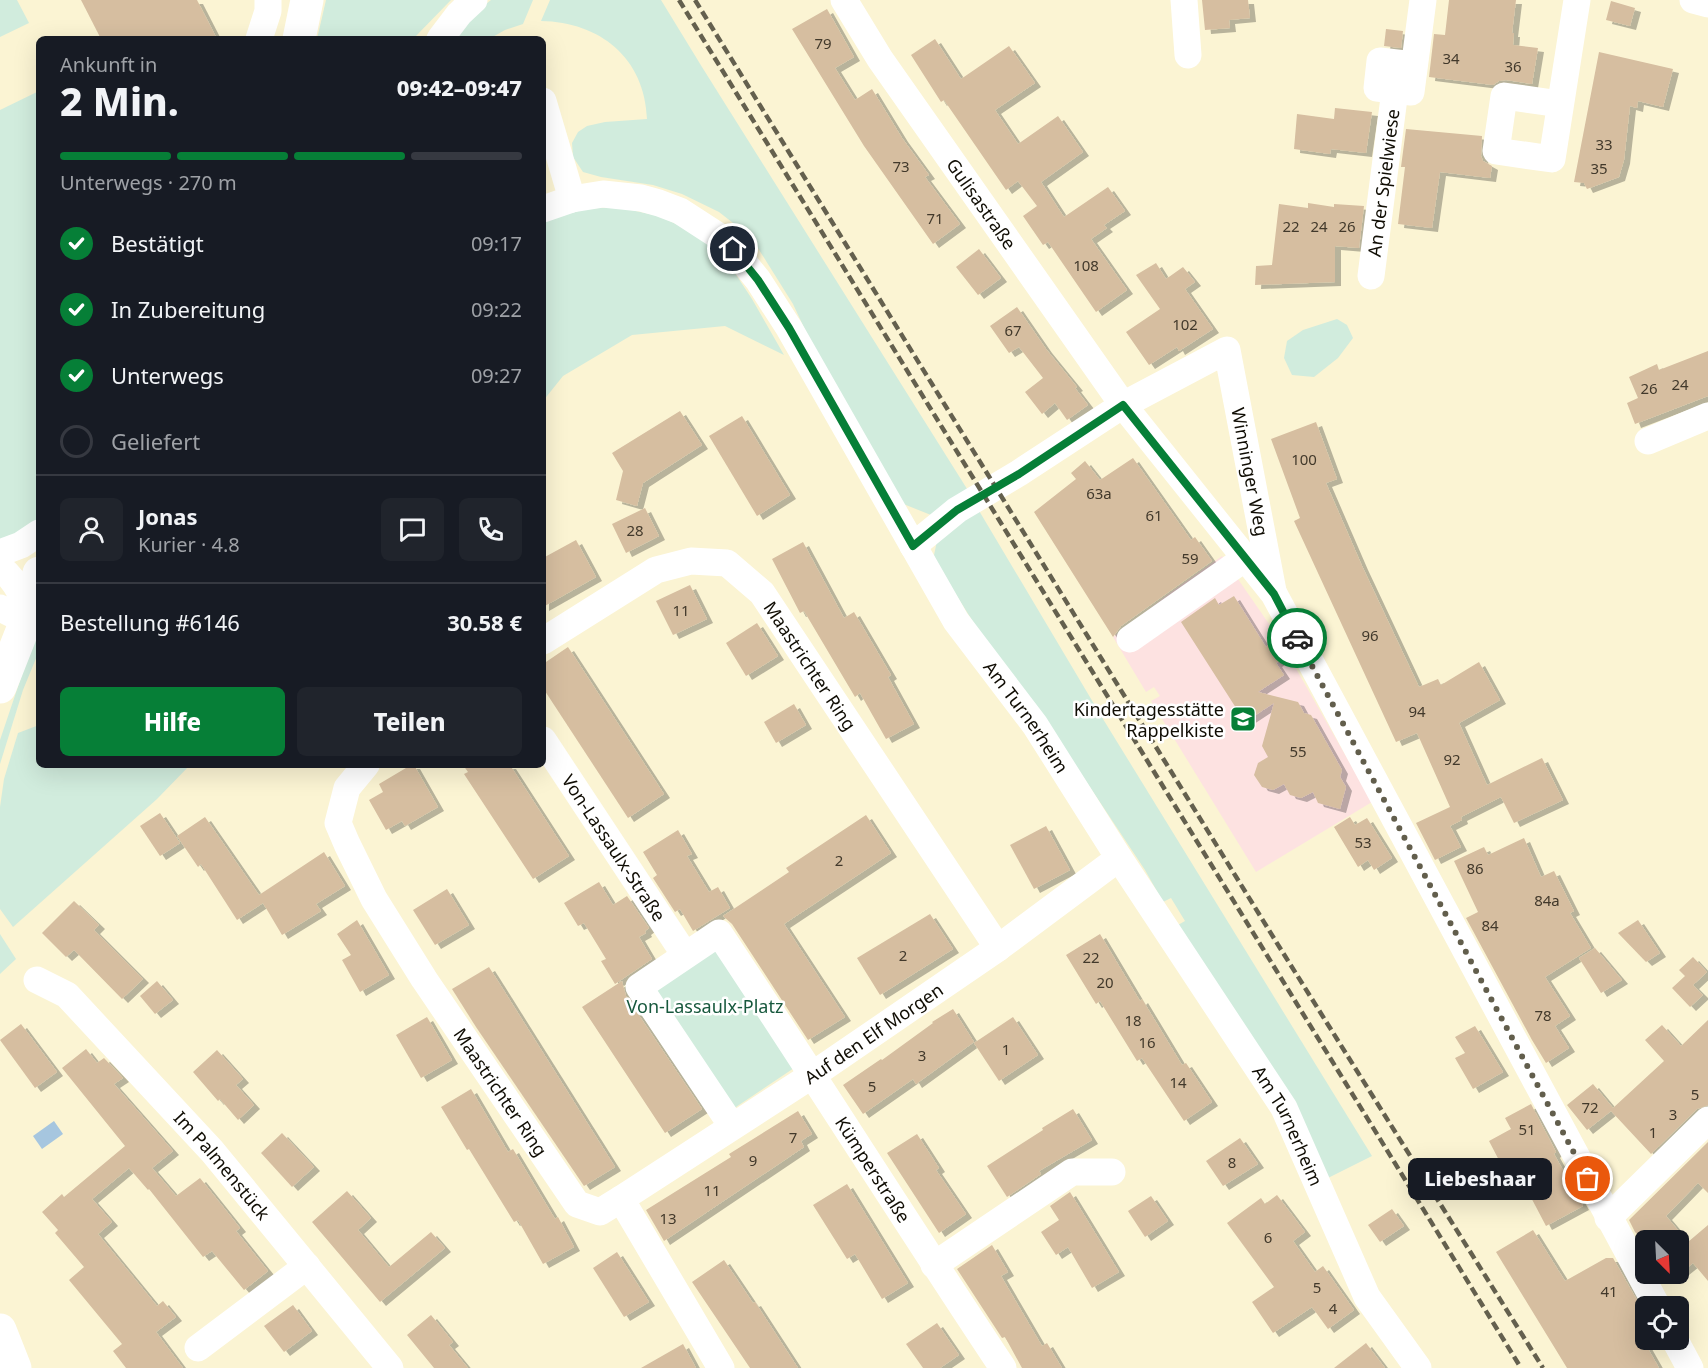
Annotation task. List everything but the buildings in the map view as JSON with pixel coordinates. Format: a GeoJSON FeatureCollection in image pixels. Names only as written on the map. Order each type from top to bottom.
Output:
{"type":"FeatureCollection","features":[{"type":"Feature","properties":{"kind":"main road"},"geometry":{"type":"LineString","coordinates":[[300,36],[307,0]]}},
{"type":"Feature","properties":{"kind":"main road"},"geometry":{"type":"LineString","coordinates":[[0,687],[22,612],[36,580]]}},
{"type":"Feature","properties":{"kind":"main road"},"geometry":{"type":"LineString","coordinates":[[0,1330],[15,1368]]}},
{"type":"Feature","properties":{"kind":"street"},"geometry":{"type":"LineString","coordinates":[[260,36],[268,11],[268,0]]}},
{"type":"Feature","properties":{"kind":"street"},"geometry":{"type":"LineString","coordinates":[[442,36],[459,14],[474,0]]}},
{"type":"Feature","properties":{"kind":"street","name":"Gulisastraße"},"geometry":{"type":"LineString","coordinates":[[844,0],[880,59],[1123,405],[1274,594],[1651,1296]]}},
{"type":"Feature","properties":{"kind":"street"},"geometry":{"type":"LineString","coordinates":[[1184,0],[1188,55]]}},
{"type":"Feature","properties":{"kind":"street","name":"An der Spielwiese"},"geometry":{"type":"LineString","coordinates":[[1371,276],[1395,90],[1377,87],[1380,61],[1413,65],[1423,0]]}},
{"type":"Feature","properties":{"kind":"street"},"geometry":{"type":"LineString","coordinates":[[1560,104],[1577,0]]}},
{"type":"Feature","properties":{"kind":"street"},"geometry":{"type":"LineString","coordinates":[[1693,0],[1708,4]]}},
{"type":"Feature","properties":{"kind":"street"},"geometry":{"type":"LineString","coordinates":[[546,111],[572,199]]}},
{"type":"Feature","properties":{"kind":"street","name":"Am Turnerheim"},"geometry":{"type":"LineString","coordinates":[[546,208],[572,199],[595,195],[641,198],[659,203],[680,211],[700,223],[733,249],[758,280],[789,328],[956,621],[1035,725],[1119,858],[1284,1108],[1367,1297],[1411,1366]]}},
{"type":"Feature","properties":{"kind":"street","name":"Winninger Weg"},"geometry":{"type":"LineString","coordinates":[[1123,405],[1227,350],[1274,594]]}},
{"type":"Feature","properties":{"kind":"street"},"geometry":{"type":"LineString","coordinates":[[913,546],[957,510],[1019,474],[1123,405]]}},
{"type":"Feature","properties":{"kind":"street"},"geometry":{"type":"LineString","coordinates":[[1665,440],[1708,416]]}},
{"type":"Feature","properties":{"kind":"street"},"geometry":{"type":"LineString","coordinates":[[0,553],[36,536]]}},
{"type":"Feature","properties":{"kind":"street"},"geometry":{"type":"LineString","coordinates":[[1130,639],[1244,559]]}},
{"type":"Feature","properties":{"kind":"street","name":"Maastrichter Ring"},"geometry":{"type":"LineString","coordinates":[[546,639],[656,570],[691,561],[727,563],[762,593],[998,948]]}},
{"type":"Feature","properties":{"kind":"street"},"geometry":{"type":"LineString","coordinates":[[0,567],[16,583],[24,600],[22,612]]}},
{"type":"Feature","properties":{"kind":"street","name":"Von-Lassaulx-Straße"},"geometry":{"type":"LineString","coordinates":[[546,745],[685,955]]}},
{"type":"Feature","properties":{"kind":"street","name":"Maastrichter Ring"},"geometry":{"type":"LineString","coordinates":[[364,768],[347,788],[338,824],[374,899],[424,979],[577,1204],[600,1212],[621,1200]]}},
{"type":"Feature","properties":{"kind":"street","name":"Auf den Elf Morgen"},"geometry":{"type":"LineString","coordinates":[[621,1200],[814,1074],[998,948],[1119,858]]}},
{"type":"Feature","properties":{"kind":"street"},"geometry":{"type":"LineString","coordinates":[[732,1126],[639,987],[719,933],[814,1074]]}},
{"type":"Feature","properties":{"kind":"street","name":"Im Palmenstück"},"geometry":{"type":"LineString","coordinates":[[37,980],[67,995],[212,1151],[390,1368]]}},
{"type":"Feature","properties":{"kind":"street","name":"Kümperstraße"},"geometry":{"type":"LineString","coordinates":[[814,1074],[934,1265],[1003,1368]]}},
{"type":"Feature","properties":{"kind":"street"},"geometry":{"type":"LineString","coordinates":[[1608,1218],[1708,1120]]}},
{"type":"Feature","properties":{"kind":"street"},"geometry":{"type":"LineString","coordinates":[[934,1265],[1072,1172],[1112,1172]]}},
{"type":"Feature","properties":{"kind":"street"},"geometry":{"type":"LineString","coordinates":[[621,1200],[721,1368]]}},
{"type":"Feature","properties":{"kind":"street"},"geometry":{"type":"LineString","coordinates":[[198,1348],[307,1266]]}},
{"type":"Feature","properties":{"kind":"street"},"geometry":{"type":"LineString","coordinates":[[1680,1350],[1690,1368]]}},
{"type":"Feature","properties":{"kind":"shaded area","name":"Kindertagesstätte Rappelkiste"},"geometry":{"type":"Polygon","coordinates":[[[1222,556],[1278,637],[1372,802],[1256,872],[1151,701],[1160,696],[1154,687],[1146,692],[1113,637],[1222,556]]]}},
{"type":"Feature","properties":{"kind":"green space"},"geometry":{"type":"Polygon","coordinates":[[[0,0],[17,0],[29,23],[0,37],[0,0]]]}},
{"type":"Feature","properties":{"kind":"green space"},"geometry":{"type":"Polygon","coordinates":[[[326,0],[451,0],[416,36],[318,36],[326,0]]]}},
{"type":"Feature","properties":{"kind":"green space"},"geometry":{"type":"Polygon","coordinates":[[[491,0],[533,0],[523,24],[494,36],[452,36],[463,22],[491,0]]]}},
{"type":"Feature","properties":{"kind":"green space"},"geometry":{"type":"Polygon","coordinates":[[[550,0],[661,0],[969,492],[931,515],[901,503],[827,377],[793,304],[751,237],[719,212],[682,194],[653,185],[583,172],[573,157],[572,143],[578,132],[587,126],[605,122],[647,119],[644,97],[638,78],[628,61],[600,36],[582,28],[541,21],[550,0]]]}},
{"type":"Feature","properties":{"kind":"green space"},"geometry":{"type":"Polygon","coordinates":[[[36,92],[36,523],[30,530],[0,545],[0,110],[36,92]]]}},
{"type":"Feature","properties":{"kind":"green space"},"geometry":{"type":"Polygon","coordinates":[[[617,207],[659,216],[691,231],[723,255],[752,299],[784,355],[725,326],[632,335],[563,376],[546,397],[546,221],[581,209],[617,207]]]}},
{"type":"Feature","properties":{"kind":"green space"},"geometry":{"type":"Polygon","coordinates":[[[1337,319],[1347,325],[1353,338],[1338,358],[1314,377],[1292,375],[1284,358],[1287,341],[1303,330],[1337,319]]]}},
{"type":"Feature","properties":{"kind":"green space"},"geometry":{"type":"Polygon","coordinates":[[[978,509],[1103,719],[1372,1156],[1328,1178],[1178,925],[1185,921],[1171,898],[1163,902],[1145,870],[1042,715],[982,636],[936,563],[934,555],[937,541],[978,509]]]}},
{"type":"Feature","properties":{"kind":"green space"},"geometry":{"type":"Polygon","coordinates":[[[36,639],[36,658],[23,690],[0,764],[0,740],[36,639]]]}},
{"type":"Feature","properties":{"kind":"green space"},"geometry":{"type":"Polygon","coordinates":[[[36,726],[36,768],[187,768],[157,799],[13,927],[0,909],[0,807],[4,779],[18,733],[36,726]]]}},
{"type":"Feature","properties":{"kind":"green space"},"geometry":{"type":"Polygon","coordinates":[[[0,934],[16,959],[0,974],[0,934]]]}},
{"type":"Feature","properties":{"kind":"green space","name":"Von-Lassaulx-Platz"},"geometry":{"type":"Polygon","coordinates":[[[716,946],[797,1066],[727,1113],[646,993],[716,946]]]}},
{"type":"Feature","properties":{"kind":"water"},"geometry":{"type":"Polygon","coordinates":[[[54,1121],[63,1134],[42,1149],[33,1136],[54,1121]]]}},
{"type":"Feature","properties":{"kind":"railway"},"geometry":{"type":"LineString","coordinates":[[679,0],[1521,1368]]}},
{"type":"Feature","properties":{"kind":"railway"},"geometry":{"type":"LineString","coordinates":[[695,0],[1280,948],[1543,1368]]}},
{"type":"Feature","properties":{"kind":"way so far"},"geometry":{"type":"LineString","coordinates":[[1297,638],[1588,1179]]}},
{"type":"Feature","properties":{"kind":"place","name":"Kindertagesstätte Rappelkiste"},"geometry":{"type":"Point","coordinates":[1243,719]}},
{"type":"Feature","properties":{"kind":"place","name":"Liebeshaar"},"geometry":{"type":"Point","coordinates":[1588,1179]}},
{"type":"Feature","properties":{"kind":"route"},"geometry":{"type":"LineString","coordinates":[[733,249],[758,280],[789,328],[913,546],[957,510],[1019,474],[1123,405],[1274,594],[1297,638]]}}]}
